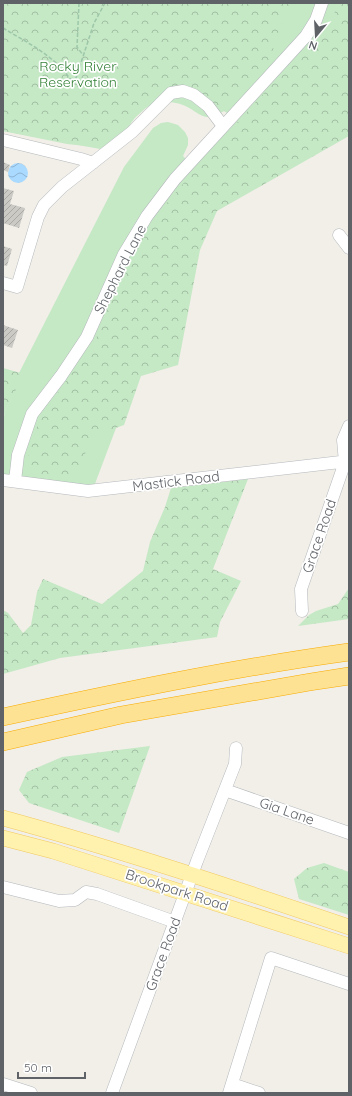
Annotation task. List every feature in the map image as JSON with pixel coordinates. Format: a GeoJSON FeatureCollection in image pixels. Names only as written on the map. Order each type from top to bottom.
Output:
{"type":"FeatureCollection","features":[{"type":"Feature","properties":{"kind":"highway"},"geometry":{"type":"LineString","coordinates":[[3,717],[129,690],[302,658],[349,652]]}},
{"type":"Feature","properties":{"kind":"highway"},"geometry":{"type":"LineString","coordinates":[[3,742],[121,715],[349,676]]}},
{"type":"Feature","properties":{"kind":"main road","name":"Brookpark Road"},"geometry":{"type":"LineString","coordinates":[[3,818],[192,874],[349,926]]}},
{"type":"Feature","properties":{"kind":"main road","name":"Brookpark Road"},"geometry":{"type":"LineString","coordinates":[[3,838],[53,850],[349,946]]}},
{"type":"Feature","properties":{"kind":"street","name":"Shephard Lane"},"geometry":{"type":"LineString","coordinates":[[9,481],[32,414],[61,376],[87,337],[128,248],[147,216],[174,179],[306,36],[316,20],[322,3]]}},
{"type":"Feature","properties":{"kind":"street"},"geometry":{"type":"LineString","coordinates":[[3,283],[17,288],[33,231],[44,204],[62,187],[132,132],[171,93],[183,91],[194,95],[208,106],[223,126]]}},
{"type":"Feature","properties":{"kind":"street"},"geometry":{"type":"LineString","coordinates":[[3,140],[93,163]]}},
{"type":"Feature","properties":{"kind":"street"},"geometry":{"type":"LineString","coordinates":[[339,235],[349,248]]}},
{"type":"Feature","properties":{"kind":"street"},"geometry":{"type":"LineString","coordinates":[[347,461],[344,440],[349,426]]}},
{"type":"Feature","properties":{"kind":"street","name":"Mastick Road"},"geometry":{"type":"LineString","coordinates":[[9,481],[88,491],[347,461]]}},
{"type":"Feature","properties":{"kind":"street","name":"Grace Road"},"geometry":{"type":"LineString","coordinates":[[302,611],[301,589],[347,461]]}},
{"type":"Feature","properties":{"kind":"street","name":"Grace Road"},"geometry":{"type":"LineString","coordinates":[[112,1093],[192,874],[235,764],[236,748]]}},
{"type":"Feature","properties":{"kind":"street","name":"Gia Lane"},"geometry":{"type":"LineString","coordinates":[[225,790],[349,833]]}},
{"type":"Feature","properties":{"kind":"street"},"geometry":{"type":"LineString","coordinates":[[3,886],[59,902],[75,900],[86,892],[97,894],[175,922]]}},
{"type":"Feature","properties":{"kind":"street"},"geometry":{"type":"LineString","coordinates":[[259,1093],[230,1088],[271,958],[349,984]]}},
{"type":"Feature","properties":{"kind":"street"},"geometry":{"type":"LineString","coordinates":[[3,1084],[31,1093]]}},
{"type":"Feature","properties":{"kind":"path"},"geometry":{"type":"LineString","coordinates":[[79,3],[77,47],[83,55]]}},
{"type":"Feature","properties":{"kind":"path"},"geometry":{"type":"LineString","coordinates":[[3,28],[36,48],[64,70],[70,79],[76,78],[94,23],[105,3]]}},
{"type":"Feature","properties":{"kind":"green space","name":"Rocky River Reservation"},"geometry":{"type":"Polygon","coordinates":[[[3,3],[349,3],[196,216],[93,489],[3,477],[3,424],[5,411],[23,374],[19,373],[124,167],[153,128],[161,123],[168,122],[178,125],[185,132],[188,138],[188,145],[183,156],[186,159],[227,113],[224,111],[214,116],[207,117],[200,115],[184,105],[170,102],[163,102],[149,106],[137,115],[115,149],[67,144],[3,131],[3,3]]]}},
{"type":"Feature","properties":{"kind":"green space"},"geometry":{"type":"Polygon","coordinates":[[[3,3],[293,3],[282,21],[270,59],[224,111],[193,89],[179,87],[155,97],[147,107],[100,149],[3,131],[3,3]]]}},
{"type":"Feature","properties":{"kind":"green space"},"geometry":{"type":"Polygon","coordinates":[[[335,3],[349,3],[349,136],[217,211],[200,250],[178,365],[141,376],[124,425],[91,437],[77,477],[43,478],[32,475],[26,463],[40,417],[95,341],[125,266],[157,215],[203,160],[324,27],[335,12],[335,3]]]}},
{"type":"Feature","properties":{"kind":"green space"},"geometry":{"type":"Polygon","coordinates":[[[3,368],[24,374],[5,411],[3,424],[3,368]]]}},
{"type":"Feature","properties":{"kind":"green space"},"geometry":{"type":"Polygon","coordinates":[[[248,479],[213,569],[241,581],[220,622],[217,637],[60,658],[3,674],[3,610],[8,613],[23,633],[31,625],[37,592],[43,579],[102,604],[143,571],[150,542],[165,507],[171,488],[248,479]]]}},
{"type":"Feature","properties":{"kind":"green space"},"geometry":{"type":"Polygon","coordinates":[[[349,588],[349,619],[298,626],[309,615],[316,611],[338,604],[349,588]]]}},
{"type":"Feature","properties":{"kind":"green space"},"geometry":{"type":"Polygon","coordinates":[[[150,746],[119,833],[29,803],[19,790],[27,772],[62,757],[150,746]]]}},
{"type":"Feature","properties":{"kind":"green space"},"geometry":{"type":"Polygon","coordinates":[[[324,863],[349,872],[349,915],[299,899],[294,879],[307,868],[324,863]]]}},
{"type":"Feature","properties":{"kind":"water"},"geometry":{"type":"Polygon","coordinates":[[[18,163],[25,166],[28,173],[25,180],[18,183],[11,180],[8,173],[11,166],[18,163]]]}},
{"type":"Feature","properties":{"kind":"building"},"geometry":{"type":"Polygon","coordinates":[[[3,162],[10,165],[8,172],[3,170],[3,162]]]}},
{"type":"Feature","properties":{"kind":"building"},"geometry":{"type":"Polygon","coordinates":[[[3,188],[14,191],[10,204],[25,208],[19,228],[3,223],[3,188]]]}},
{"type":"Feature","properties":{"kind":"building"},"geometry":{"type":"Polygon","coordinates":[[[3,246],[12,249],[7,266],[3,265],[3,246]]]}},
{"type":"Feature","properties":{"kind":"building"},"geometry":{"type":"Polygon","coordinates":[[[3,325],[18,330],[12,348],[3,345],[3,325]]]}}]}
